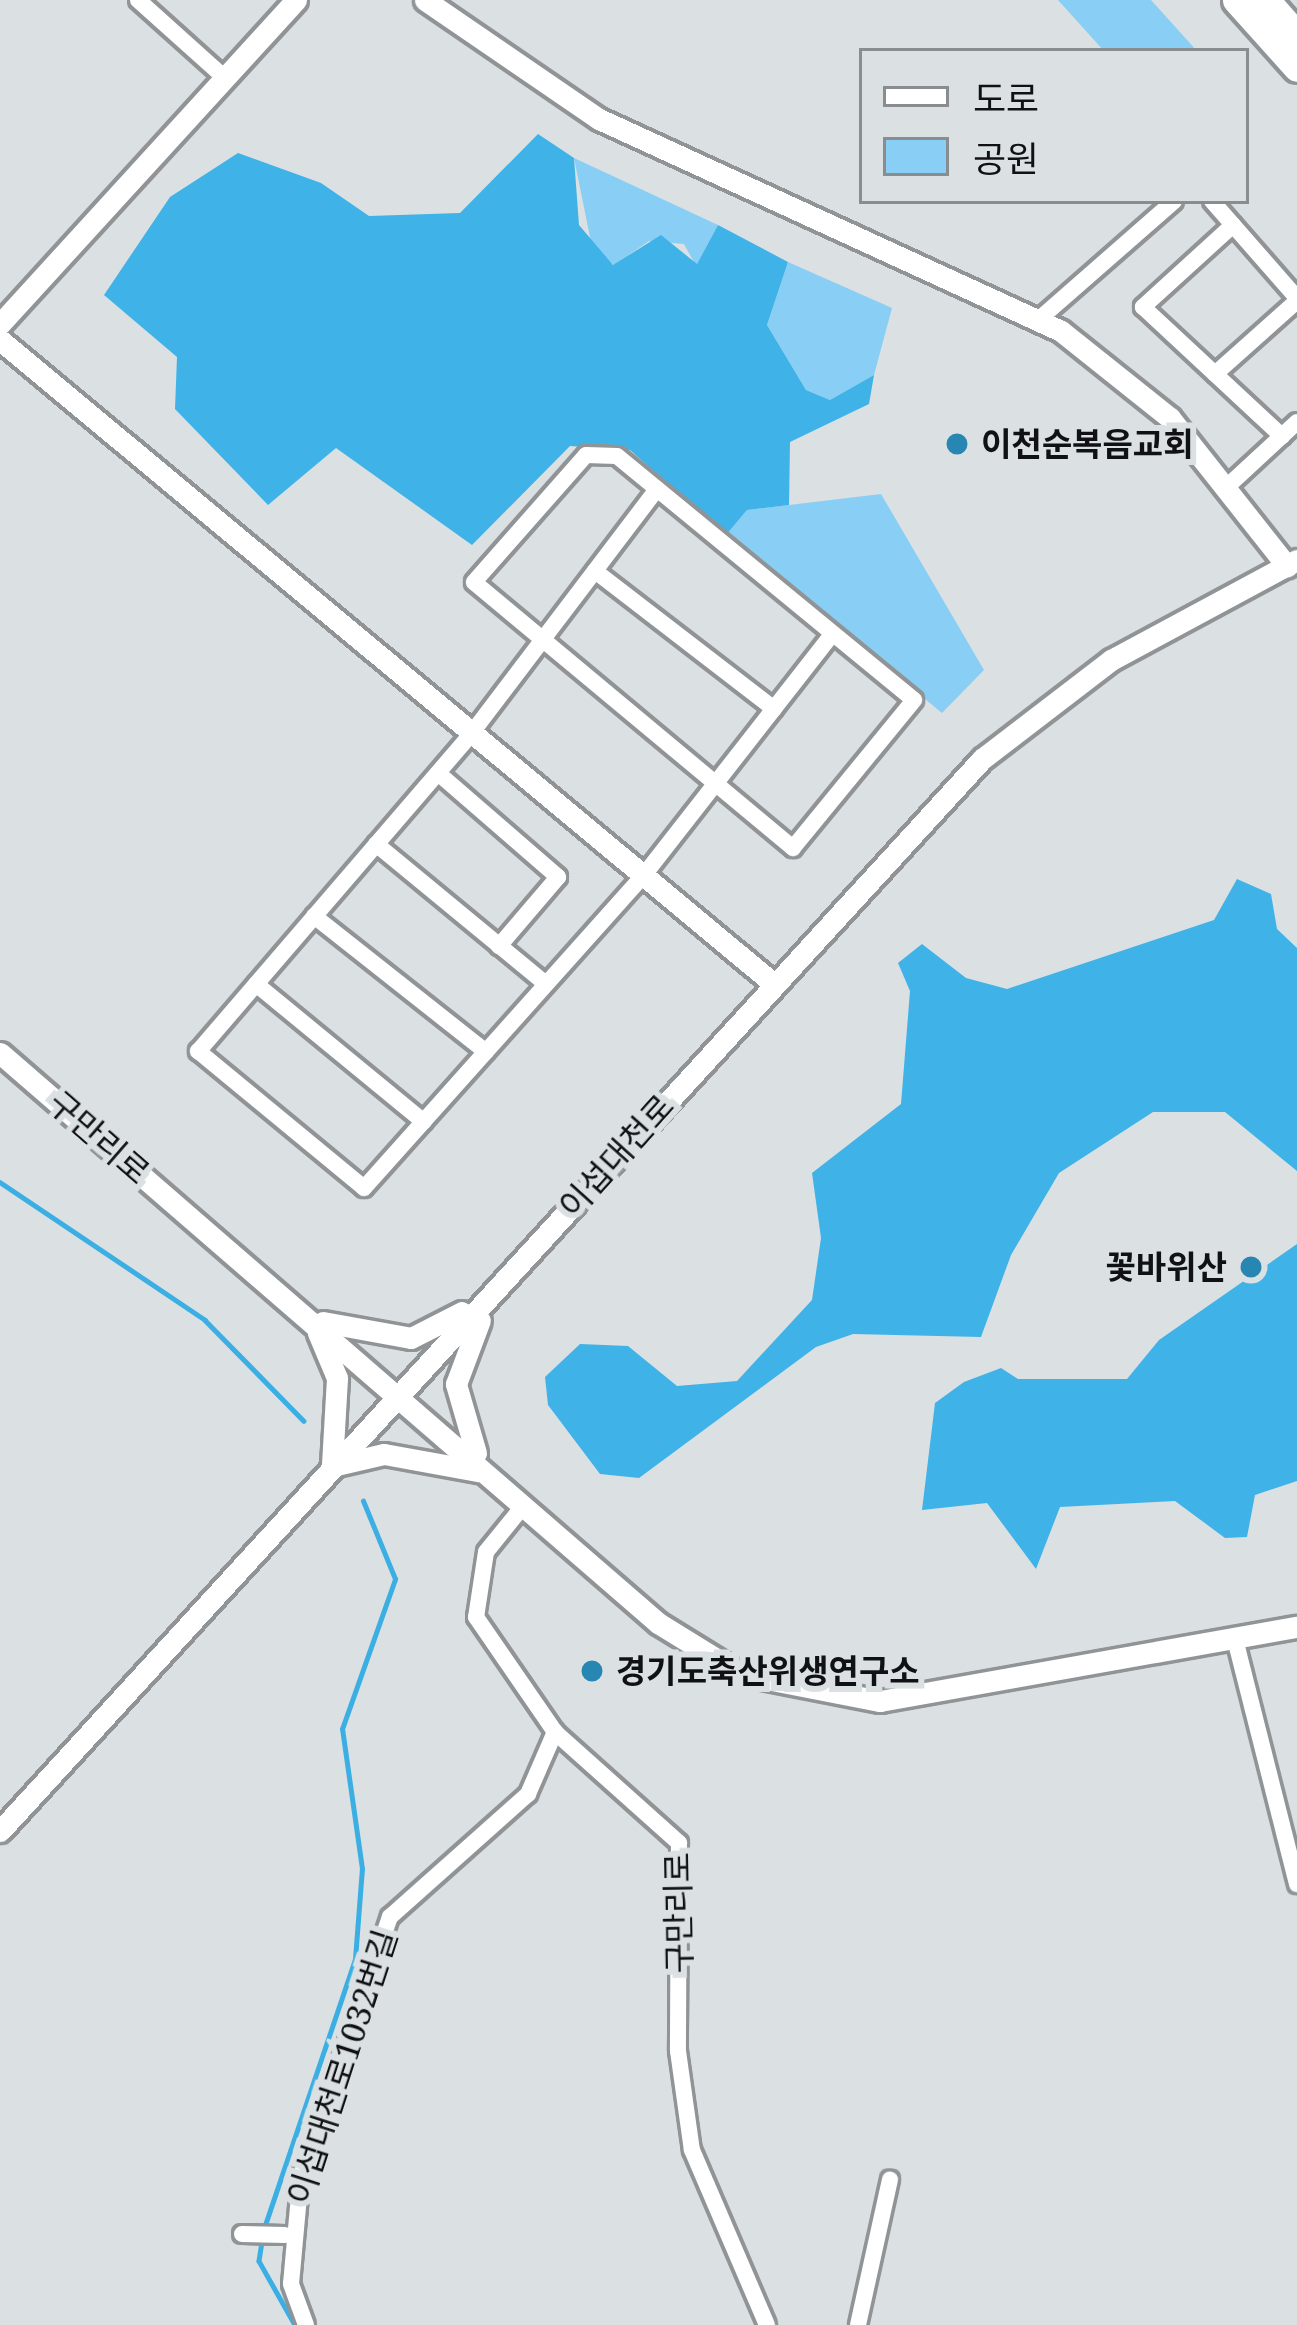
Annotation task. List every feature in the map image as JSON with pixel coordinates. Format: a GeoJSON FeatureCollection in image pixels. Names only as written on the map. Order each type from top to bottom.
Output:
{"type":"FeatureCollection","features":[{"type":"Feature","properties":{"kind":"main road"},"geometry":{"type":"LineString","coordinates":[[1236,0],[1297,68]]}},
{"type":"Feature","properties":{"kind":"main road"},"geometry":{"type":"LineString","coordinates":[[1266,0],[1297,35]]}},
{"type":"Feature","properties":{"kind":"street"},"geometry":{"type":"LineString","coordinates":[[0,324],[296,0]]}},
{"type":"Feature","properties":{"kind":"street"},"geometry":{"type":"LineString","coordinates":[[425,0],[598,119],[1037,321],[1170,418],[1231,483],[1292,563]]}},
{"type":"Feature","properties":{"kind":"street"},"geometry":{"type":"LineString","coordinates":[[143,2],[225,78]]}},
{"type":"Feature","properties":{"kind":"street"},"geometry":{"type":"LineString","coordinates":[[1037,321],[1171,204]]}},
{"type":"Feature","properties":{"kind":"street"},"geometry":{"type":"LineString","coordinates":[[1215,204],[1297,300],[1215,374]]}},
{"type":"Feature","properties":{"kind":"street"},"geometry":{"type":"LineString","coordinates":[[1233,225],[1143,307],[1282,436]]}},
{"type":"Feature","properties":{"kind":"street"},"geometry":{"type":"LineString","coordinates":[[0,340],[774,984]]}},
{"type":"Feature","properties":{"kind":"street"},"geometry":{"type":"LineString","coordinates":[[1231,483],[1297,422]]}},
{"type":"Feature","properties":{"kind":"street"},"geometry":{"type":"LineString","coordinates":[[586,455],[617,456],[832,634],[914,700],[793,848],[474,582],[586,455]]}},
{"type":"Feature","properties":{"kind":"street"},"geometry":{"type":"LineString","coordinates":[[657,489],[472,733],[198,1051],[364,1188],[644,875],[832,634]]}},
{"type":"Feature","properties":{"kind":"street","name":"이섭대천로"},"geometry":{"type":"LineString","coordinates":[[0,1831],[774,984],[1022,723],[1292,563]]}},
{"type":"Feature","properties":{"kind":"street"},"geometry":{"type":"LineString","coordinates":[[595,571],[774,709]]}},
{"type":"Feature","properties":{"kind":"street"},"geometry":{"type":"LineString","coordinates":[[438,773],[558,877],[500,946]]}},
{"type":"Feature","properties":{"kind":"street"},"geometry":{"type":"LineString","coordinates":[[376,844],[546,985]]}},
{"type":"Feature","properties":{"kind":"street"},"geometry":{"type":"LineString","coordinates":[[314,916],[486,1052]]}},
{"type":"Feature","properties":{"kind":"street"},"geometry":{"type":"LineString","coordinates":[[256,984],[424,1122]]}},
{"type":"Feature","properties":{"kind":"street","name":"구만리로"},"geometry":{"type":"LineString","coordinates":[[0,1052],[700,1653],[787,1689],[921,1697],[1297,1627]]}},
{"type":"Feature","properties":{"kind":"street"},"geometry":{"type":"LineString","coordinates":[[308,1317],[411,1338],[497,1287]]}},
{"type":"Feature","properties":{"kind":"street"},"geometry":{"type":"LineString","coordinates":[[490,1475],[466,1438],[456,1384],[497,1287]]}},
{"type":"Feature","properties":{"kind":"street"},"geometry":{"type":"LineString","coordinates":[[308,1317],[337,1378],[332,1466],[413,1455],[490,1475]]}},
{"type":"Feature","properties":{"kind":"street","name":"구만리로"},"geometry":{"type":"LineString","coordinates":[[524,1505],[486,1552],[476,1617],[556,1732],[679,1843],[678,2051],[692,2150],[767,2325]]}},
{"type":"Feature","properties":{"kind":"street"},"geometry":{"type":"LineString","coordinates":[[1235,1639],[1297,1884]]}},
{"type":"Feature","properties":{"kind":"street","name":"이섭대천로1032번길"},"geometry":{"type":"LineString","coordinates":[[307,2325],[291,2267],[301,2175],[390,1917],[527,1794],[556,1732]]}},
{"type":"Feature","properties":{"kind":"street"},"geometry":{"type":"LineString","coordinates":[[858,2325],[890,2179]]}},
{"type":"Feature","properties":{"kind":"street"},"geometry":{"type":"LineString","coordinates":[[242,2234],[285,2235]]}},
{"type":"Feature","properties":{"kind":"green space"},"geometry":{"type":"Polygon","coordinates":[[[1058,0],[1151,0],[1194,48],[1101,48],[1058,0]]]}},
{"type":"Feature","properties":{"kind":"green space"},"geometry":{"type":"Polygon","coordinates":[[[574,158],[718,225],[696,266],[684,244],[649,241],[614,265],[592,247],[574,158]]]}},
{"type":"Feature","properties":{"kind":"green space"},"geometry":{"type":"Polygon","coordinates":[[[788,262],[892,308],[874,375],[830,400],[806,390],[767,325],[788,262]]]}},
{"type":"Feature","properties":{"kind":"green space"},"geometry":{"type":"Polygon","coordinates":[[[881,494],[984,670],[942,713],[726,535],[747,510],[881,494]]]}},
{"type":"Feature","properties":{"kind":"shaded area"},"geometry":{"type":"Polygon","coordinates":[[[538,134],[574,158],[579,225],[613,265],[661,235],[697,264],[718,225],[788,262],[767,325],[806,390],[830,400],[874,375],[869,404],[790,442],[789,505],[747,510],[726,535],[630,450],[570,446],[472,545],[336,448],[268,505],[175,409],[177,357],[104,295],[170,197],[238,153],[321,183],[369,216],[460,213],[538,134]]]}},
{"type":"Feature","properties":{"kind":"shaded area"},"geometry":{"type":"Polygon","coordinates":[[[1237,879],[1271,894],[1277,929],[1297,948],[1297,1171],[1225,1112],[1153,1112],[1059,1173],[1011,1255],[981,1337],[853,1334],[816,1347],[639,1478],[600,1474],[548,1405],[545,1377],[580,1344],[628,1346],[677,1386],[737,1381],[812,1300],[821,1238],[812,1173],[901,1104],[910,991],[898,963],[922,944],[966,978],[1007,989],[1214,920],[1237,879]]]}},
{"type":"Feature","properties":{"kind":"shaded area"},"geometry":{"type":"Polygon","coordinates":[[[1297,1244],[1297,1481],[1255,1495],[1247,1537],[1225,1538],[1175,1501],[1060,1507],[1036,1569],[987,1503],[922,1510],[935,1403],[964,1382],[1001,1368],[1018,1379],[1127,1379],[1159,1340],[1297,1244]]]}},
{"type":"Feature","properties":{"kind":"waterway"},"geometry":{"type":"LineString","coordinates":[[0,1182],[205,1320],[304,1421]]}},
{"type":"Feature","properties":{"kind":"waterway"},"geometry":{"type":"LineString","coordinates":[[263,2231],[355,1959],[362,1869],[342,1729],[395,1579],[363,1501]]}},
{"type":"Feature","properties":{"kind":"waterway"},"geometry":{"type":"LineString","coordinates":[[262,2242],[259,2261],[295,2325]]}},
{"type":"Feature","properties":{"kind":"place","name":"이천순복음교회"},"geometry":{"type":"Point","coordinates":[957,444]}},
{"type":"Feature","properties":{"kind":"place","name":"꽃바위산"},"geometry":{"type":"Point","coordinates":[1251,1267]}},
{"type":"Feature","properties":{"kind":"place","name":"경기도축산위생연구소"},"geometry":{"type":"Point","coordinates":[592,1671]}}]}
